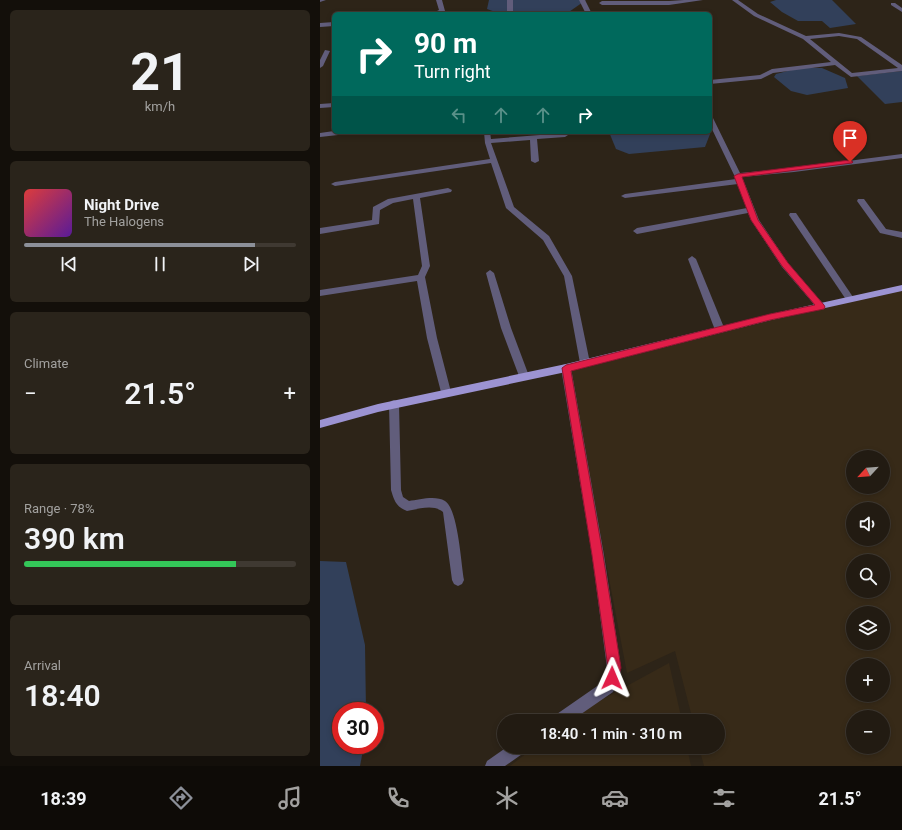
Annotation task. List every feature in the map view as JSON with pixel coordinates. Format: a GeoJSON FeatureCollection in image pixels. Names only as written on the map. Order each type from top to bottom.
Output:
{"type":"FeatureCollection","features":[{"type":"Feature","properties":{"kind":"main road"},"geometry":{"type":"LineString","coordinates":[[320,424],[394,404],[585,364],[720,330],[902,288]]}},
{"type":"Feature","properties":{"kind":"street"},"geometry":{"type":"LineString","coordinates":[[439,0],[442,11],[439,12]]}},
{"type":"Feature","properties":{"kind":"street"},"geometry":{"type":"LineString","coordinates":[[510,0],[510,12]]}},
{"type":"Feature","properties":{"kind":"street"},"geometry":{"type":"LineString","coordinates":[[582,0],[588,12]]}},
{"type":"Feature","properties":{"kind":"street"},"geometry":{"type":"LineString","coordinates":[[602,3],[633,6],[669,6],[700,0]]}},
{"type":"Feature","properties":{"kind":"street"},"geometry":{"type":"LineString","coordinates":[[735,0],[756,15],[805,38],[851,76],[902,69]]}},
{"type":"Feature","properties":{"kind":"street"},"geometry":{"type":"LineString","coordinates":[[893,4],[902,10]]}},
{"type":"Feature","properties":{"kind":"street"},"geometry":{"type":"LineString","coordinates":[[320,25],[332,24]]}},
{"type":"Feature","properties":{"kind":"street"},"geometry":{"type":"LineString","coordinates":[[805,38],[845,34],[853,36],[859,38],[902,69]]}},
{"type":"Feature","properties":{"kind":"street"},"geometry":{"type":"LineString","coordinates":[[320,53],[332,50]]}},
{"type":"Feature","properties":{"kind":"street"},"geometry":{"type":"LineString","coordinates":[[320,66],[327,51]]}},
{"type":"Feature","properties":{"kind":"street"},"geometry":{"type":"LineString","coordinates":[[712,82],[761,77],[772,71],[837,63]]}},
{"type":"Feature","properties":{"kind":"street"},"geometry":{"type":"LineString","coordinates":[[320,106],[332,105]]}},
{"type":"Feature","properties":{"kind":"street"},"geometry":{"type":"LineString","coordinates":[[712,122],[739,178],[755,220],[785,265],[821,307]]}},
{"type":"Feature","properties":{"kind":"street"},"geometry":{"type":"LineString","coordinates":[[320,135],[332,134]]}},
{"type":"Feature","properties":{"kind":"street"},"geometry":{"type":"LineString","coordinates":[[487,134],[488,142],[510,208],[546,238],[568,276],[585,364]]}},
{"type":"Feature","properties":{"kind":"street"},"geometry":{"type":"LineString","coordinates":[[488,142],[566,135]]}},
{"type":"Feature","properties":{"kind":"street"},"geometry":{"type":"LineString","coordinates":[[533,138],[535,161]]}},
{"type":"Feature","properties":{"kind":"street"},"geometry":{"type":"LineString","coordinates":[[625,196],[794,170],[902,156]]}},
{"type":"Feature","properties":{"kind":"street"},"geometry":{"type":"LineString","coordinates":[[336,184],[494,160]]}},
{"type":"Feature","properties":{"kind":"street"},"geometry":{"type":"LineString","coordinates":[[320,230],[376,222],[376,209],[391,201],[448,190]]}},
{"type":"Feature","properties":{"kind":"street"},"geometry":{"type":"LineString","coordinates":[[416,196],[426,266],[420,277],[432,338],[446,392]]}},
{"type":"Feature","properties":{"kind":"street"},"geometry":{"type":"LineString","coordinates":[[860,201],[883,231],[902,235]]}},
{"type":"Feature","properties":{"kind":"street"},"geometry":{"type":"LineString","coordinates":[[637,231],[750,210]]}},
{"type":"Feature","properties":{"kind":"street"},"geometry":{"type":"LineString","coordinates":[[793,215],[850,300]]}},
{"type":"Feature","properties":{"kind":"street"},"geometry":{"type":"LineString","coordinates":[[692,259],[720,330]]}},
{"type":"Feature","properties":{"kind":"street"},"geometry":{"type":"LineString","coordinates":[[490,274],[506,328],[524,376]]}},
{"type":"Feature","properties":{"kind":"street"},"geometry":{"type":"LineString","coordinates":[[320,293],[420,277]]}},
{"type":"Feature","properties":{"kind":"street"},"geometry":{"type":"LineString","coordinates":[[566,368],[598,555],[614,668],[608,687],[569,714]]}},
{"type":"Feature","properties":{"kind":"street"},"geometry":{"type":"LineString","coordinates":[[492,766],[510,754]]}},
{"type":"Feature","properties":{"kind":"lane"},"geometry":{"type":"LineString","coordinates":[[394,404],[396,490],[399,500],[407,506],[430,503],[441,504],[447,509],[450,519],[458,580]]}},
{"type":"Feature","properties":{"kind":"shaded area"},"geometry":{"type":"Polygon","coordinates":[[[902,287],[902,766],[704,766],[701,754],[725,754],[725,714],[691,714],[675,651],[627,673],[569,369],[902,287]]]}},
{"type":"Feature","properties":{"kind":"shaded area"},"geometry":{"type":"Polygon","coordinates":[[[669,663],[680,714],[580,714],[592,705],[669,663]]]}},
{"type":"Feature","properties":{"kind":"shaded area"},"geometry":{"type":"Polygon","coordinates":[[[526,754],[688,754],[691,766],[510,766],[526,754]]]}},
{"type":"Feature","properties":{"kind":"water"},"geometry":{"type":"Polygon","coordinates":[[[489,0],[586,0],[569,12],[495,12],[487,9],[489,0]]]}},
{"type":"Feature","properties":{"kind":"water"},"geometry":{"type":"Polygon","coordinates":[[[776,0],[832,0],[856,24],[830,28],[822,21],[798,21],[782,12],[770,2],[776,0]]]}},
{"type":"Feature","properties":{"kind":"water"},"geometry":{"type":"Polygon","coordinates":[[[799,68],[822,68],[845,78],[848,88],[807,95],[791,91],[774,77],[776,74],[799,68]]]}},
{"type":"Feature","properties":{"kind":"water"},"geometry":{"type":"Polygon","coordinates":[[[902,71],[902,102],[885,104],[857,76],[902,71]]]}},
{"type":"Feature","properties":{"kind":"water"},"geometry":{"type":"Polygon","coordinates":[[[610,134],[710,134],[705,147],[629,154],[616,149],[610,134]]]}},
{"type":"Feature","properties":{"kind":"water"},"geometry":{"type":"Polygon","coordinates":[[[320,561],[346,562],[365,645],[366,702],[332,702],[332,754],[362,754],[360,766],[320,766],[320,561]]]}},
{"type":"Feature","properties":{"kind":"route"},"geometry":{"type":"LineString","coordinates":[[612,678],[614,668],[598,555],[566,368],[770,317],[821,307],[785,265],[755,220],[738,176],[850,162]]}}]}
